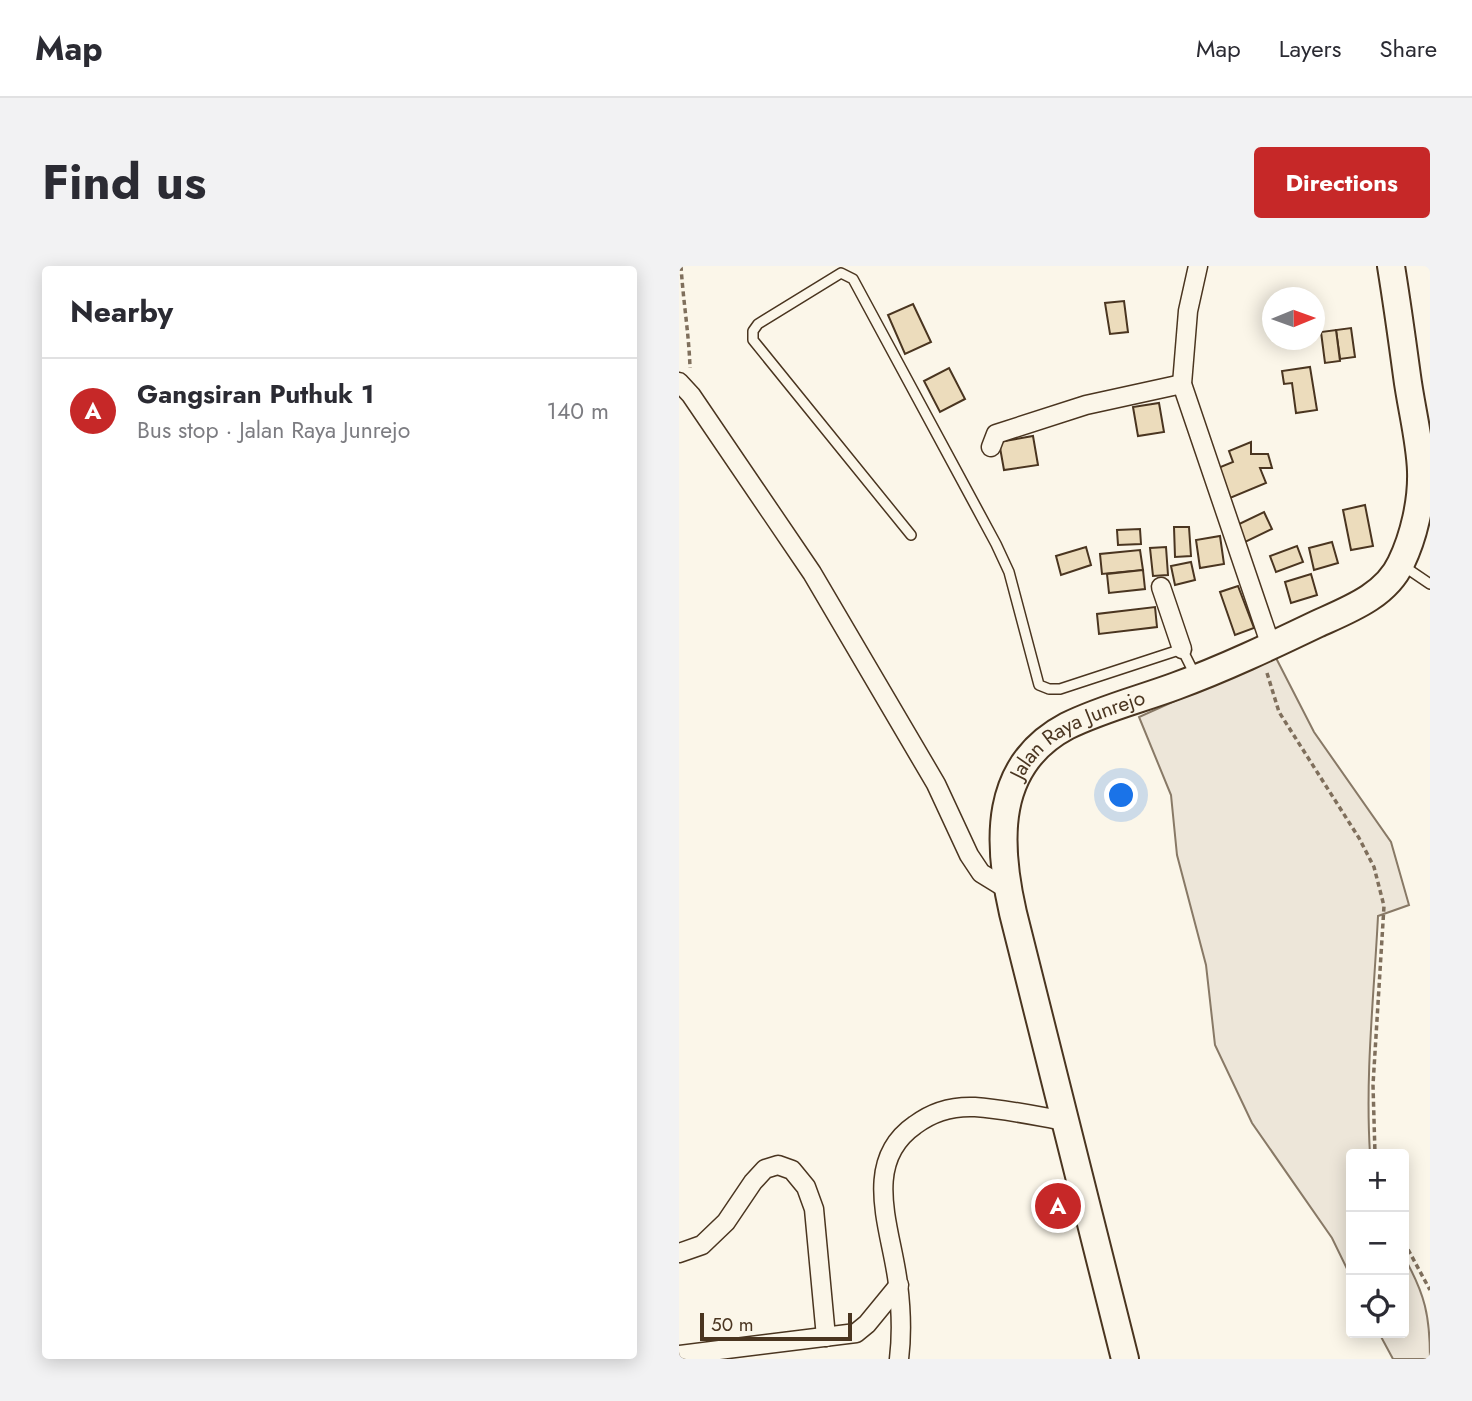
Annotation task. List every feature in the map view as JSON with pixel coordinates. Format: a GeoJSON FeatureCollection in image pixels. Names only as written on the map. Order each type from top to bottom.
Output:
{"type":"FeatureCollection","features":[{"type":"Feature","properties":{"kind":"street"},"geometry":{"type":"LineString","coordinates":[[1198,266],[1188,311],[1182,384],[1266,648]]}},
{"type":"Feature","properties":{"kind":"street","name":"Jalan Raya Junrejo"},"geometry":{"type":"LineString","coordinates":[[1125,1359],[1007,889],[1003,817],[1011,786],[1025,763],[1044,743],[1066,727],[1197,678],[1266,648],[1368,599],[1391,581],[1401,564],[1416,522],[1425,471],[1391,266]]}},
{"type":"Feature","properties":{"kind":"street"},"geometry":{"type":"LineString","coordinates":[[991,447],[996,434],[1086,405],[1182,384]]}},
{"type":"Feature","properties":{"kind":"street"},"geometry":{"type":"LineString","coordinates":[[685,388],[812,573],[936,784],[969,855],[981,873],[1007,889]]}},
{"type":"Feature","properties":{"kind":"street"},"geometry":{"type":"LineString","coordinates":[[1161,587],[1182,649]]}},
{"type":"Feature","properties":{"kind":"street"},"geometry":{"type":"LineString","coordinates":[[899,1359],[898,1285],[882,1193],[884,1167],[891,1148],[905,1131],[922,1119],[943,1110],[974,1107],[1065,1121]]}},
{"type":"Feature","properties":{"kind":"street"},"geometry":{"type":"LineString","coordinates":[[679,1253],[702,1245],[726,1222],[765,1169],[778,1165],[792,1170],[806,1186],[814,1209],[826,1337]]}},
{"type":"Feature","properties":{"kind":"street"},"geometry":{"type":"LineString","coordinates":[[679,1355],[856,1333],[867,1324],[898,1285]]}},
{"type":"Feature","properties":{"kind":"lane"},"geometry":{"type":"LineString","coordinates":[[911,535],[753,340],[753,331],[758,324],[841,273],[853,279],[996,544],[1009,572],[1039,685],[1060,689],[1182,649],[1197,678]]}},
{"type":"Feature","properties":{"kind":"lane"},"geometry":{"type":"LineString","coordinates":[[1401,564],[1430,584]]}},
{"type":"Feature","properties":{"kind":"path"},"geometry":{"type":"LineString","coordinates":[[681,266],[689,331],[685,388]]}},
{"type":"Feature","properties":{"kind":"path"},"geometry":{"type":"LineString","coordinates":[[1266,648],[1279,712],[1359,838],[1374,867],[1384,906],[1373,1085],[1374,1149]]}},
{"type":"Feature","properties":{"kind":"path"},"geometry":{"type":"LineString","coordinates":[[1409,1251],[1430,1290]]}},
{"type":"Feature","properties":{"kind":"shaded area"},"geometry":{"type":"Polygon","coordinates":[[[1275,656],[1314,732],[1391,842],[1409,905],[1378,916],[1369,1065],[1370,1149],[1346,1149],[1346,1267],[1332,1238],[1252,1123],[1215,1045],[1206,965],[1177,855],[1171,795],[1139,717],[1275,656]]]}},
{"type":"Feature","properties":{"kind":"shaded area"},"geometry":{"type":"Polygon","coordinates":[[[1409,1267],[1425,1306],[1430,1359],[1393,1359],[1382,1338],[1409,1338],[1409,1267]]]}},
{"type":"Feature","properties":{"kind":"building"},"geometry":{"type":"Polygon","coordinates":[[[1124,301],[1128,332],[1110,334],[1105,303],[1124,301]]]}},
{"type":"Feature","properties":{"kind":"building"},"geometry":{"type":"Polygon","coordinates":[[[913,304],[931,342],[905,354],[888,315],[913,304]]]}},
{"type":"Feature","properties":{"kind":"building"},"geometry":{"type":"Polygon","coordinates":[[[1351,328],[1355,357],[1340,359],[1336,330],[1351,328]]]}},
{"type":"Feature","properties":{"kind":"building"},"geometry":{"type":"Polygon","coordinates":[[[1336,330],[1340,361],[1325,363],[1325,331],[1336,330]]]}},
{"type":"Feature","properties":{"kind":"building"},"geometry":{"type":"Polygon","coordinates":[[[1310,367],[1317,410],[1296,413],[1292,383],[1284,384],[1282,371],[1310,367]]]}},
{"type":"Feature","properties":{"kind":"building"},"geometry":{"type":"Polygon","coordinates":[[[949,368],[965,399],[940,412],[924,381],[949,368]]]}},
{"type":"Feature","properties":{"kind":"building"},"geometry":{"type":"Polygon","coordinates":[[[1159,403],[1164,432],[1138,436],[1133,407],[1159,403]]]}},
{"type":"Feature","properties":{"kind":"building"},"geometry":{"type":"Polygon","coordinates":[[[1033,436],[1038,465],[1004,470],[999,442],[1033,436]]]}},
{"type":"Feature","properties":{"kind":"building"},"geometry":{"type":"Polygon","coordinates":[[[1251,442],[1251,454],[1268,454],[1272,468],[1260,468],[1266,483],[1230,498],[1218,468],[1233,462],[1229,451],[1251,442]]]}},
{"type":"Feature","properties":{"kind":"building"},"geometry":{"type":"Polygon","coordinates":[[[1365,505],[1373,546],[1351,550],[1343,510],[1365,505]]]}},
{"type":"Feature","properties":{"kind":"building"},"geometry":{"type":"Polygon","coordinates":[[[1264,512],[1272,529],[1243,543],[1235,526],[1264,512]]]}},
{"type":"Feature","properties":{"kind":"building"},"geometry":{"type":"Polygon","coordinates":[[[1174,527],[1189,527],[1191,556],[1175,557],[1174,527]]]}},
{"type":"Feature","properties":{"kind":"building"},"geometry":{"type":"Polygon","coordinates":[[[1140,529],[1141,544],[1118,545],[1117,530],[1140,529]]]}},
{"type":"Feature","properties":{"kind":"building"},"geometry":{"type":"Polygon","coordinates":[[[1220,536],[1224,564],[1200,568],[1196,540],[1220,536]]]}},
{"type":"Feature","properties":{"kind":"building"},"geometry":{"type":"Polygon","coordinates":[[[1332,542],[1338,563],[1314,570],[1309,548],[1332,542]]]}},
{"type":"Feature","properties":{"kind":"building"},"geometry":{"type":"Polygon","coordinates":[[[1297,546],[1303,562],[1276,572],[1270,556],[1297,546]]]}},
{"type":"Feature","properties":{"kind":"building"},"geometry":{"type":"Polygon","coordinates":[[[1086,547],[1091,565],[1061,575],[1056,556],[1086,547]]]}},
{"type":"Feature","properties":{"kind":"building"},"geometry":{"type":"Polygon","coordinates":[[[1166,547],[1168,575],[1153,576],[1150,548],[1166,547]]]}},
{"type":"Feature","properties":{"kind":"building"},"geometry":{"type":"Polygon","coordinates":[[[1140,550],[1143,570],[1102,574],[1100,554],[1140,550]]]}},
{"type":"Feature","properties":{"kind":"building"},"geometry":{"type":"Polygon","coordinates":[[[1191,562],[1195,580],[1175,585],[1171,566],[1191,562]]]}},
{"type":"Feature","properties":{"kind":"building"},"geometry":{"type":"Polygon","coordinates":[[[1143,570],[1145,589],[1109,593],[1107,574],[1143,570]]]}},
{"type":"Feature","properties":{"kind":"building"},"geometry":{"type":"Polygon","coordinates":[[[1311,574],[1317,595],[1291,603],[1285,582],[1311,574]]]}},
{"type":"Feature","properties":{"kind":"building"},"geometry":{"type":"Polygon","coordinates":[[[1238,586],[1254,628],[1235,635],[1220,592],[1238,586]]]}},
{"type":"Feature","properties":{"kind":"building"},"geometry":{"type":"Polygon","coordinates":[[[1155,607],[1157,627],[1099,634],[1097,614],[1155,607]]]}},
{"type":"Feature","properties":{"kind":"place","name":"Gangsiran Puthuk 1"},"geometry":{"type":"Point","coordinates":[1058,1206]}}]}
